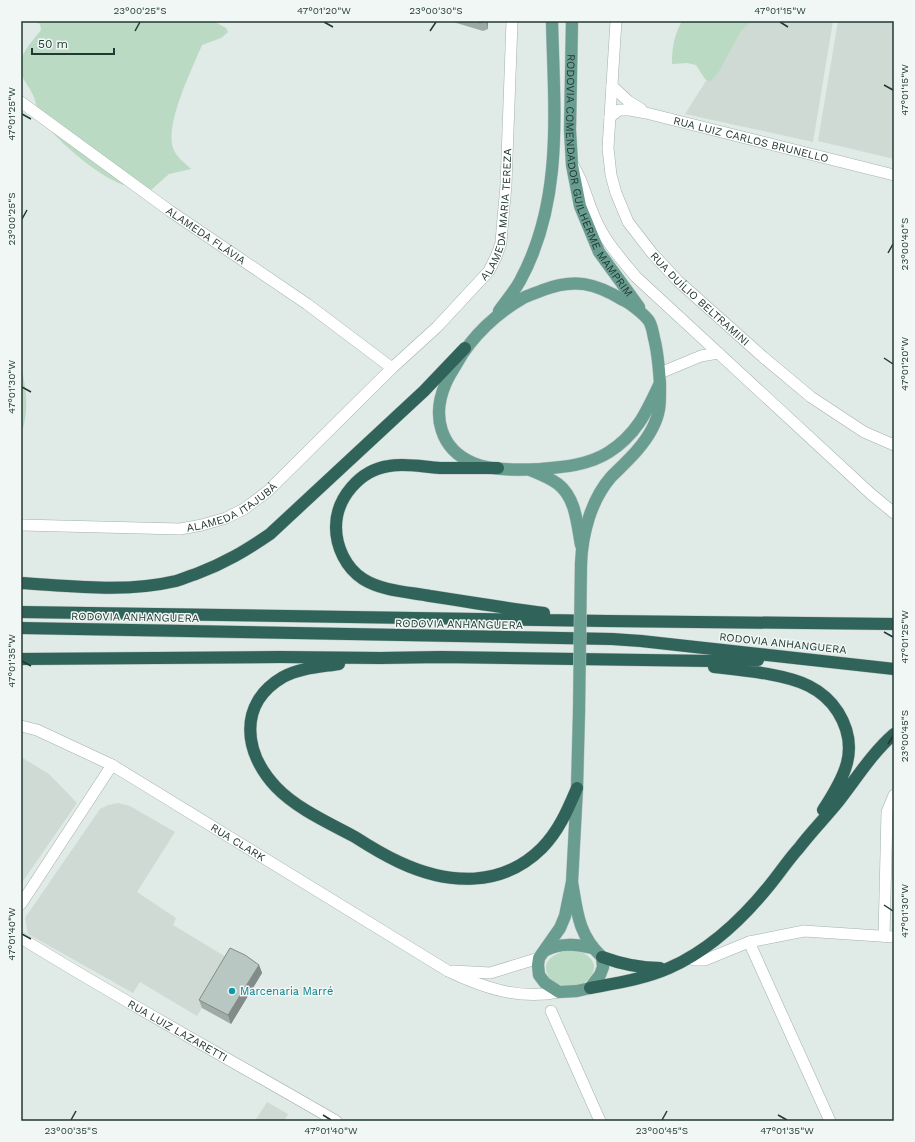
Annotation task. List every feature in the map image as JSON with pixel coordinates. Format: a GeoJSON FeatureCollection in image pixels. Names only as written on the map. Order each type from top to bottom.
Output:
{"type":"FeatureCollection","features":[{"type":"Feature","properties":{"kind":"highway"},"geometry":{"type":"LineString","coordinates":[[21,582],[108,588],[143,586],[176,581],[218,566],[246,551],[270,534],[424,391],[465,348]]}},
{"type":"Feature","properties":{"kind":"highway"},"geometry":{"type":"LineString","coordinates":[[498,468],[438,468],[396,465],[383,467],[361,478],[348,492],[342,502],[337,516],[336,528],[338,542],[340,550],[347,563],[363,579],[374,585],[391,589],[503,608],[607,621]]}},
{"type":"Feature","properties":{"kind":"highway","name":"RODOVIA ANHANGUERA"},"geometry":{"type":"LineString","coordinates":[[21,612],[894,624]]}},
{"type":"Feature","properties":{"kind":"highway","name":"RODOVIA ANHANGUERA"},"geometry":{"type":"LineString","coordinates":[[21,628],[612,639],[894,669]]}},
{"type":"Feature","properties":{"kind":"highway"},"geometry":{"type":"LineString","coordinates":[[21,659],[511,657],[712,661],[811,659]]}},
{"type":"Feature","properties":{"kind":"highway"},"geometry":{"type":"LineString","coordinates":[[380,658],[316,667],[293,673],[284,677],[268,689],[256,706],[251,723],[250,735],[254,754],[259,766],[276,788],[305,810],[400,862],[440,877],[467,880],[488,878],[501,874],[531,858],[542,848],[558,828],[577,788]]}},
{"type":"Feature","properties":{"kind":"highway"},"geometry":{"type":"LineString","coordinates":[[653,660],[726,668],[796,680],[819,691],[834,706],[848,731],[850,743],[847,764],[839,784],[798,848]]}},
{"type":"Feature","properties":{"kind":"highway"},"geometry":{"type":"LineString","coordinates":[[590,988],[622,982],[669,968],[690,958],[722,934],[744,915],[769,886],[798,848],[838,802],[883,745],[894,734]]}},
{"type":"Feature","properties":{"kind":"highway"},"geometry":{"type":"LineString","coordinates":[[602,957],[626,965],[642,968],[669,968]]}},
{"type":"Feature","properties":{"kind":"main road","name":"RODOVIA COMENDADOR GUILHERME MAMPRIM"},"geometry":{"type":"LineString","coordinates":[[495,317],[520,281],[536,246],[544,220],[552,175],[555,137],[552,21]]}},
{"type":"Feature","properties":{"kind":"main road","name":"RODOVIA COMENDADOR GUILHERME MAMPRIM"},"geometry":{"type":"LineString","coordinates":[[572,21],[570,130],[572,165],[580,206],[599,252],[649,321]]}},
{"type":"Feature","properties":{"kind":"main road"},"geometry":{"type":"LineString","coordinates":[[572,882],[578,915],[583,932],[592,948],[602,957],[602,967],[600,975],[590,988],[578,991],[559,992],[545,984],[539,975],[538,965],[542,954],[560,928],[565,916],[572,882],[577,788],[582,550],[591,514],[600,494],[612,476],[641,446],[653,428],[659,412],[661,396],[660,379],[658,355],[649,321],[632,305],[610,292],[594,286],[579,283],[548,288],[524,297],[495,317],[465,348],[445,385],[440,404],[439,415],[443,435],[452,448],[463,458],[474,464],[498,468],[530,470],[562,468],[589,462],[609,452],[627,438],[643,419],[660,379]]}},
{"type":"Feature","properties":{"kind":"main road"},"geometry":{"type":"LineString","coordinates":[[530,470],[558,484],[568,494],[574,506],[582,550]]}},
{"type":"Feature","properties":{"kind":"main road"},"geometry":{"type":"LineString","coordinates":[[542,954],[554,947],[565,944],[592,948]]}},
{"type":"Feature","properties":{"kind":"street","name":"ALAMEDA MARIA TEREZA"},"geometry":{"type":"LineString","coordinates":[[392,368],[437,327],[489,271],[501,243],[506,185],[512,21]]}},
{"type":"Feature","properties":{"kind":"street","name":"RUA DUÍLIO BELTRAMINI"},"geometry":{"type":"LineString","coordinates":[[616,21],[608,148],[611,175],[616,193],[628,222],[652,253],[678,281],[763,357],[811,397],[864,432],[894,446]]}},
{"type":"Feature","properties":{"kind":"street"},"geometry":{"type":"LineString","coordinates":[[612,86],[628,101],[646,113]]}},
{"type":"Feature","properties":{"kind":"street","name":"ALAMEDA FLÁVIA"},"geometry":{"type":"LineString","coordinates":[[21,102],[170,211],[307,304],[392,368]]}},
{"type":"Feature","properties":{"kind":"street","name":"RUA LUIZ CARLOS BRUNELLO"},"geometry":{"type":"LineString","coordinates":[[610,117],[619,110],[630,110],[646,113],[894,175]]}},
{"type":"Feature","properties":{"kind":"street"},"geometry":{"type":"LineString","coordinates":[[572,165],[581,178],[595,220],[620,259],[636,277],[871,494],[894,513]]}},
{"type":"Feature","properties":{"kind":"street"},"geometry":{"type":"LineString","coordinates":[[660,379],[682,362],[701,356],[718,353]]}},
{"type":"Feature","properties":{"kind":"street","name":"ALAMEDA ITAJUBÁ"},"geometry":{"type":"LineString","coordinates":[[21,525],[180,529],[202,526],[226,518],[244,509],[268,491],[392,368]]}},
{"type":"Feature","properties":{"kind":"street","name":"RUA CLARK"},"geometry":{"type":"LineString","coordinates":[[21,726],[37,730],[112,765],[448,971],[490,989],[531,995],[544,995],[559,992]]}},
{"type":"Feature","properties":{"kind":"street"},"geometry":{"type":"LineString","coordinates":[[21,904],[112,765]]}},
{"type":"Feature","properties":{"kind":"street"},"geometry":{"type":"LineString","coordinates":[[690,958],[694,960],[705,960],[749,942],[804,931],[889,936],[887,812],[894,795]]}},
{"type":"Feature","properties":{"kind":"street","name":"RUA LUIZ LAZARETTI"},"geometry":{"type":"LineString","coordinates":[[21,938],[88,979],[336,1121]]}},
{"type":"Feature","properties":{"kind":"street"},"geometry":{"type":"LineString","coordinates":[[749,942],[830,1121]]}},
{"type":"Feature","properties":{"kind":"street","name":"RUA CLARK"},"geometry":{"type":"LineString","coordinates":[[448,971],[490,973],[542,954]]}},
{"type":"Feature","properties":{"kind":"street"},"geometry":{"type":"LineString","coordinates":[[551,1011],[600,1121]]}},
{"type":"Feature","properties":{"kind":"shaded area"},"geometry":{"type":"Polygon","coordinates":[[[744,21],[833,21],[813,142],[685,114],[744,21]]]}},
{"type":"Feature","properties":{"kind":"shaded area"},"geometry":{"type":"Polygon","coordinates":[[[838,21],[894,21],[894,159],[818,141],[838,21]]]}},
{"type":"Feature","properties":{"kind":"shaded area"},"geometry":{"type":"Polygon","coordinates":[[[21,757],[49,774],[77,803],[21,884],[21,757]]]}},
{"type":"Feature","properties":{"kind":"shaded area"},"geometry":{"type":"Polygon","coordinates":[[[118,803],[130,806],[175,832],[137,892],[176,918],[173,925],[231,960],[197,1016],[140,982],[133,993],[28,934],[25,918],[100,809],[108,805],[118,803]]]}},
{"type":"Feature","properties":{"kind":"shaded area"},"geometry":{"type":"Polygon","coordinates":[[[267,1102],[288,1114],[284,1121],[255,1121],[267,1102]]]}},
{"type":"Feature","properties":{"kind":"green space"},"geometry":{"type":"Polygon","coordinates":[[[33,21],[213,21],[226,28],[228,32],[221,38],[202,45],[186,82],[176,111],[172,137],[173,148],[178,157],[191,169],[169,174],[151,190],[132,187],[111,179],[88,164],[64,144],[39,114],[30,89],[21,73],[22,58],[29,45],[41,30],[40,24],[33,21]]]}},
{"type":"Feature","properties":{"kind":"green space"},"geometry":{"type":"Polygon","coordinates":[[[682,21],[752,21],[741,31],[718,73],[710,82],[705,79],[696,65],[687,63],[672,64],[674,42],[682,21]]]}},
{"type":"Feature","properties":{"kind":"green space"},"geometry":{"type":"Polygon","coordinates":[[[21,367],[25,384],[26,410],[24,426],[21,434],[21,367]]]}},
{"type":"Feature","properties":{"kind":"green space"},"geometry":{"type":"Polygon","coordinates":[[[565,951],[576,951],[583,953],[590,958],[593,963],[594,970],[582,985],[561,985],[554,983],[549,979],[546,970],[547,962],[556,954],[565,951]]]}},
{"type":"Feature","properties":{"kind":"building","name":"Marcenaria Marré"},"geometry":{"type":"Polygon","coordinates":[[[230,948],[245,955],[259,965],[228,1015],[199,1000],[230,948]]]}},
{"type":"Feature","properties":{"kind":"place","name":"Marcenaria Marré"},"geometry":{"type":"Point","coordinates":[232,991]}}]}
